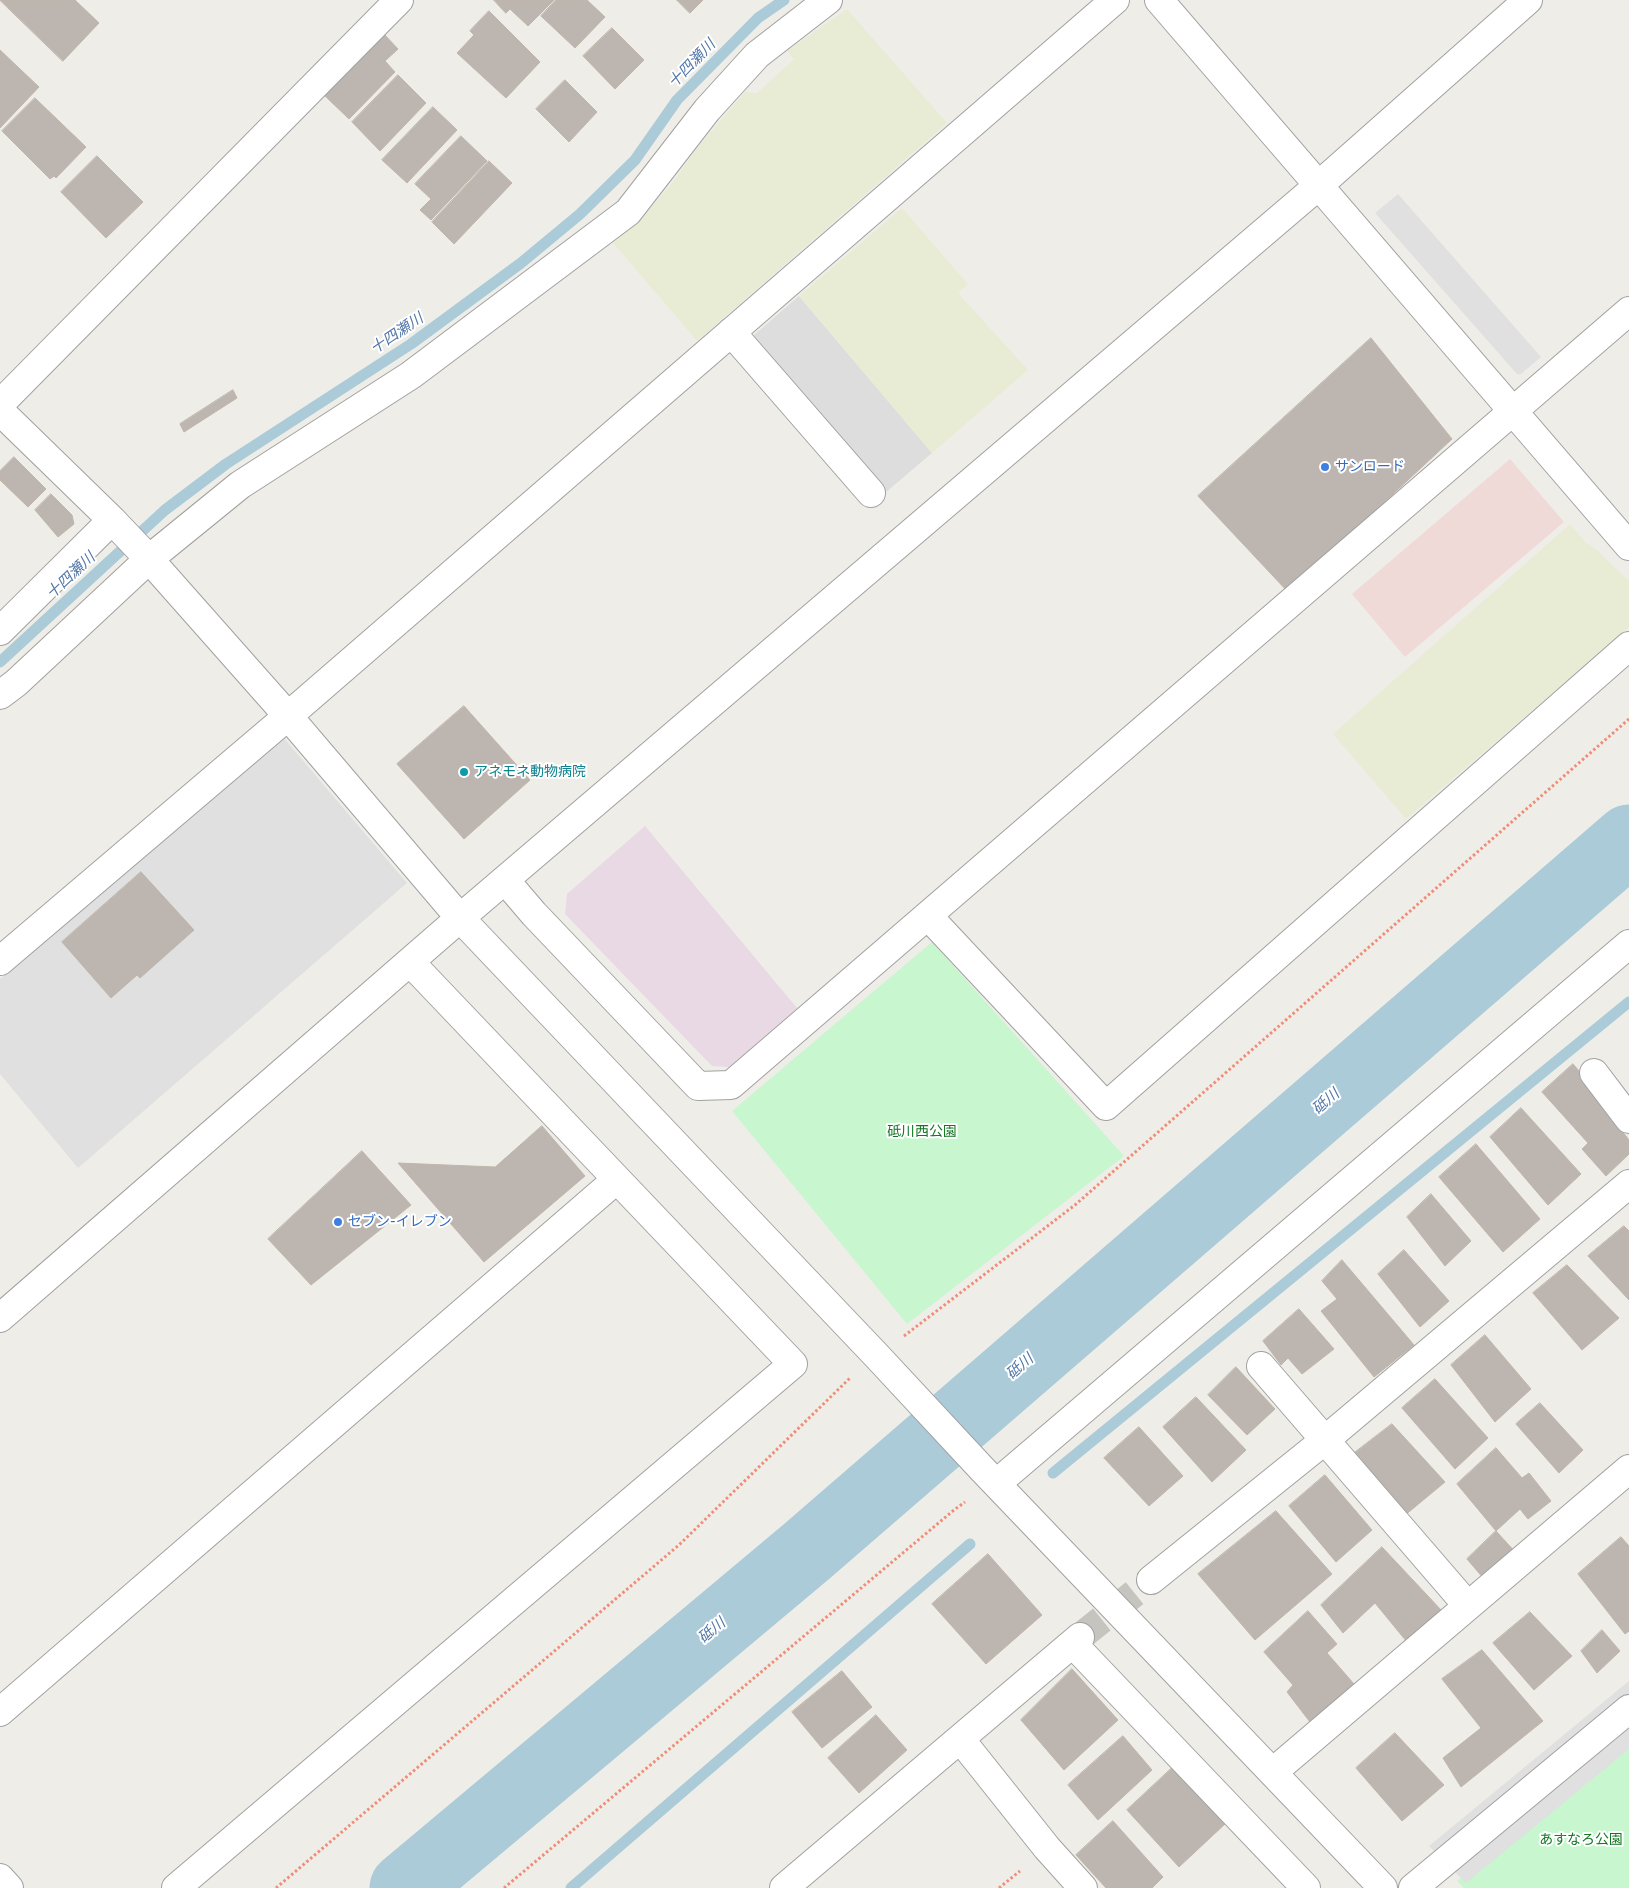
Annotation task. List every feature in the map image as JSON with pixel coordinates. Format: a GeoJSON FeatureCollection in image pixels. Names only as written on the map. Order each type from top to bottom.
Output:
{"type":"FeatureCollection","features":[{"type":"Feature","properties":{"kind":"street"},"geometry":{"type":"LineString","coordinates":[[0,404],[398,0]]}},
{"type":"Feature","properties":{"kind":"street"},"geometry":{"type":"LineString","coordinates":[[0,695],[16,683],[149,559],[240,485],[411,375],[628,212],[707,110],[757,55],[828,0]]}},
{"type":"Feature","properties":{"kind":"street"},"geometry":{"type":"LineString","coordinates":[[0,961],[288,716],[1116,0]]}},
{"type":"Feature","properties":{"kind":"street"},"geometry":{"type":"LineString","coordinates":[[1159,0],[1629,546]]}},
{"type":"Feature","properties":{"kind":"street"},"geometry":{"type":"LineString","coordinates":[[0,1318],[460,918],[1318,186],[1528,0]]}},
{"type":"Feature","properties":{"kind":"street"},"geometry":{"type":"LineString","coordinates":[[505,880],[534,914],[698,1086],[731,1085],[1629,311]]}},
{"type":"Feature","properties":{"kind":"street"},"geometry":{"type":"LineString","coordinates":[[731,332],[871,493]]}},
{"type":"Feature","properties":{"kind":"street"},"geometry":{"type":"LineString","coordinates":[[0,412],[112,520],[149,559],[288,716],[460,918],[1383,1888]]}},
{"type":"Feature","properties":{"kind":"street"},"geometry":{"type":"LineString","coordinates":[[0,631],[112,520]]}},
{"type":"Feature","properties":{"kind":"street"},"geometry":{"type":"LineString","coordinates":[[928,916],[1106,1106],[1629,646]]}},
{"type":"Feature","properties":{"kind":"street"},"geometry":{"type":"LineString","coordinates":[[990,1476],[1629,944]]}},
{"type":"Feature","properties":{"kind":"street"},"geometry":{"type":"LineString","coordinates":[[176,1888],[793,1364],[410,962]]}},
{"type":"Feature","properties":{"kind":"street"},"geometry":{"type":"LineString","coordinates":[[1594,1073],[1629,1119]]}},
{"type":"Feature","properties":{"kind":"street"},"geometry":{"type":"LineString","coordinates":[[0,1712],[616,1180]]}},
{"type":"Feature","properties":{"kind":"street"},"geometry":{"type":"LineString","coordinates":[[1151,1580],[1325,1440],[1629,1184]]}},
{"type":"Feature","properties":{"kind":"street"},"geometry":{"type":"LineString","coordinates":[[1262,1366],[1468,1606]]}},
{"type":"Feature","properties":{"kind":"street"},"geometry":{"type":"LineString","coordinates":[[1273,1772],[1629,1468]]}},
{"type":"Feature","properties":{"kind":"street"},"geometry":{"type":"LineString","coordinates":[[784,1888],[1077,1640],[1306,1888]]}},
{"type":"Feature","properties":{"kind":"street"},"geometry":{"type":"LineString","coordinates":[[1413,1888],[1629,1709]]}},
{"type":"Feature","properties":{"kind":"street"},"geometry":{"type":"LineString","coordinates":[[961,1740],[1047,1848],[1083,1888]]}},
{"type":"Feature","properties":{"kind":"street"},"geometry":{"type":"LineString","coordinates":[[0,1878],[9,1888]]}},
{"type":"Feature","properties":{"kind":"path"},"geometry":{"type":"LineString","coordinates":[[276,1888],[679,1545],[842,1383],[882,1361],[910,1332],[1075,1205],[1629,719]]}},
{"type":"Feature","properties":{"kind":"path"},"geometry":{"type":"LineString","coordinates":[[504,1888],[954,1510],[990,1476]]}},
{"type":"Feature","properties":{"kind":"shaded area"},"geometry":{"type":"Polygon","coordinates":[[[1398,194],[1541,357],[1521,374],[1517,374],[1375,213],[1398,194]]]}},
{"type":"Feature","properties":{"kind":"shaded area"},"geometry":{"type":"Polygon","coordinates":[[[799,296],[932,453],[886,492],[753,336],[799,296]]]}},
{"type":"Feature","properties":{"kind":"shaded area"},"geometry":{"type":"Polygon","coordinates":[[[1510,459],[1564,522],[1405,657],[1352,594],[1510,459]]]}},
{"type":"Feature","properties":{"kind":"shaded area"},"geometry":{"type":"Polygon","coordinates":[[[283,737],[407,883],[78,1168],[0,1074],[0,979],[283,737]]]}},
{"type":"Feature","properties":{"kind":"shaded area"},"geometry":{"type":"Polygon","coordinates":[[[645,826],[797,1008],[729,1067],[712,1066],[565,914],[567,894],[645,826]]]}},
{"type":"Feature","properties":{"kind":"shaded area"},"geometry":{"type":"Polygon","coordinates":[[[1629,1681],[1629,1749],[1466,1883],[1429,1846],[1629,1681]]]}},
{"type":"Feature","properties":{"kind":"green space"},"geometry":{"type":"Polygon","coordinates":[[[847,9],[947,123],[697,341],[613,243],[644,216],[673,182],[696,149],[745,92],[757,93],[794,59],[787,51],[847,9]]]}},
{"type":"Feature","properties":{"kind":"green space"},"geometry":{"type":"Polygon","coordinates":[[[902,208],[968,284],[958,293],[1028,370],[932,453],[799,296],[902,208]]]}},
{"type":"Feature","properties":{"kind":"green space"},"geometry":{"type":"Polygon","coordinates":[[[1570,524],[1586,543],[1597,550],[1629,581],[1629,627],[1406,819],[1333,734],[1570,524]]]}},
{"type":"Feature","properties":{"kind":"green space","name":"砥川西公園"},"geometry":{"type":"Polygon","coordinates":[[[932,942],[1124,1156],[907,1324],[732,1111],[932,942]]]}},
{"type":"Feature","properties":{"kind":"green space","name":"あすなろ公園"},"geometry":{"type":"Polygon","coordinates":[[[1629,1738],[1629,1888],[1464,1888],[1457,1881],[1629,1738]]]}},
{"type":"Feature","properties":{"kind":"building"},"geometry":{"type":"Polygon","coordinates":[[[0,0],[75,0],[99,23],[63,61],[0,0]]]}},
{"type":"Feature","properties":{"kind":"building"},"geometry":{"type":"Polygon","coordinates":[[[494,0],[554,0],[528,26],[510,9],[506,13],[494,0]]]}},
{"type":"Feature","properties":{"kind":"building"},"geometry":{"type":"Polygon","coordinates":[[[556,0],[587,0],[605,17],[575,48],[541,16],[556,0]]]}},
{"type":"Feature","properties":{"kind":"building"},"geometry":{"type":"Polygon","coordinates":[[[677,0],[703,0],[690,13],[677,0]]]}},
{"type":"Feature","properties":{"kind":"building"},"geometry":{"type":"Polygon","coordinates":[[[489,11],[540,62],[506,98],[457,53],[474,35],[470,31],[489,11]]]}},
{"type":"Feature","properties":{"kind":"building"},"geometry":{"type":"Polygon","coordinates":[[[612,28],[644,60],[615,89],[583,56],[612,28]]]}},
{"type":"Feature","properties":{"kind":"building"},"geometry":{"type":"Polygon","coordinates":[[[382,32],[398,49],[385,61],[395,72],[349,119],[322,93],[382,32]]]}},
{"type":"Feature","properties":{"kind":"building"},"geometry":{"type":"Polygon","coordinates":[[[0,50],[39,87],[0,128],[0,50]]]}},
{"type":"Feature","properties":{"kind":"building"},"geometry":{"type":"Polygon","coordinates":[[[398,75],[426,103],[380,151],[352,122],[398,75]]]}},
{"type":"Feature","properties":{"kind":"building"},"geometry":{"type":"Polygon","coordinates":[[[565,80],[597,112],[569,142],[536,109],[565,80]]]}},
{"type":"Feature","properties":{"kind":"building"},"geometry":{"type":"Polygon","coordinates":[[[35,98],[86,147],[56,178],[54,176],[50,179],[2,131],[35,98]]]}},
{"type":"Feature","properties":{"kind":"building"},"geometry":{"type":"Polygon","coordinates":[[[433,107],[457,130],[407,183],[382,160],[433,107]]]}},
{"type":"Feature","properties":{"kind":"building"},"geometry":{"type":"Polygon","coordinates":[[[461,136],[487,161],[431,220],[420,210],[431,199],[415,184],[461,136]]]}},
{"type":"Feature","properties":{"kind":"building"},"geometry":{"type":"Polygon","coordinates":[[[97,156],[143,202],[106,238],[61,192],[97,156]]]}},
{"type":"Feature","properties":{"kind":"building"},"geometry":{"type":"Polygon","coordinates":[[[489,161],[512,183],[454,244],[432,222],[489,161]]]}},
{"type":"Feature","properties":{"kind":"building","name":"サンロード"},"geometry":{"type":"Polygon","coordinates":[[[1371,338],[1452,439],[1288,592],[1198,496],[1371,338]]]}},
{"type":"Feature","properties":{"kind":"building"},"geometry":{"type":"Polygon","coordinates":[[[233,390],[237,398],[184,432],[180,424],[233,390]]]}},
{"type":"Feature","properties":{"kind":"building"},"geometry":{"type":"Polygon","coordinates":[[[14,457],[46,489],[28,507],[0,480],[0,471],[14,457]]]}},
{"type":"Feature","properties":{"kind":"building"},"geometry":{"type":"Polygon","coordinates":[[[51,494],[72,515],[74,524],[58,537],[35,510],[51,494]]]}},
{"type":"Feature","properties":{"kind":"building","name":"アネモネ動物病院"},"geometry":{"type":"Polygon","coordinates":[[[464,706],[530,780],[464,839],[397,764],[464,706]]]}},
{"type":"Feature","properties":{"kind":"building"},"geometry":{"type":"Polygon","coordinates":[[[141,872],[194,930],[140,978],[137,975],[111,998],[62,942],[141,872]]]}},
{"type":"Feature","properties":{"kind":"building"},"geometry":{"type":"Polygon","coordinates":[[[1573,1064],[1626,1125],[1622,1131],[1629,1140],[1629,1154],[1606,1176],[1582,1149],[1588,1143],[1542,1092],[1573,1064]]]}},
{"type":"Feature","properties":{"kind":"building"},"geometry":{"type":"Polygon","coordinates":[[[1521,1108],[1581,1174],[1548,1205],[1490,1137],[1521,1108]]]}},
{"type":"Feature","properties":{"kind":"building"},"geometry":{"type":"Polygon","coordinates":[[[542,1126],[585,1176],[484,1262],[398,1163],[495,1167],[542,1126]]]}},
{"type":"Feature","properties":{"kind":"building"},"geometry":{"type":"Polygon","coordinates":[[[1476,1144],[1540,1219],[1503,1252],[1439,1177],[1476,1144]]]}},
{"type":"Feature","properties":{"kind":"building","name":"セブン-イレブン"},"geometry":{"type":"Polygon","coordinates":[[[362,1151],[411,1205],[311,1285],[268,1239],[362,1151]]]}},
{"type":"Feature","properties":{"kind":"building"},"geometry":{"type":"Polygon","coordinates":[[[1431,1194],[1471,1241],[1445,1266],[1407,1217],[1431,1194]]]}},
{"type":"Feature","properties":{"kind":"building"},"geometry":{"type":"Polygon","coordinates":[[[1624,1226],[1629,1231],[1629,1300],[1588,1256],[1624,1226]]]}},
{"type":"Feature","properties":{"kind":"building"},"geometry":{"type":"Polygon","coordinates":[[[1404,1250],[1449,1301],[1420,1327],[1378,1274],[1404,1250]]]}},
{"type":"Feature","properties":{"kind":"building"},"geometry":{"type":"Polygon","coordinates":[[[1342,1260],[1414,1345],[1374,1377],[1321,1311],[1337,1299],[1322,1281],[1342,1260]]]}},
{"type":"Feature","properties":{"kind":"building"},"geometry":{"type":"Polygon","coordinates":[[[1567,1265],[1619,1318],[1582,1350],[1533,1293],[1567,1265]]]}},
{"type":"Feature","properties":{"kind":"building"},"geometry":{"type":"Polygon","coordinates":[[[1299,1309],[1334,1349],[1302,1374],[1288,1358],[1281,1365],[1263,1341],[1299,1309]]]}},
{"type":"Feature","properties":{"kind":"building"},"geometry":{"type":"Polygon","coordinates":[[[1485,1335],[1531,1389],[1495,1422],[1451,1365],[1485,1335]]]}},
{"type":"Feature","properties":{"kind":"building"},"geometry":{"type":"Polygon","coordinates":[[[1236,1367],[1275,1409],[1247,1435],[1208,1395],[1236,1367]]]}},
{"type":"Feature","properties":{"kind":"building"},"geometry":{"type":"Polygon","coordinates":[[[1435,1379],[1488,1438],[1455,1469],[1402,1408],[1435,1379]]]}},
{"type":"Feature","properties":{"kind":"building"},"geometry":{"type":"Polygon","coordinates":[[[1196,1397],[1246,1450],[1212,1482],[1163,1427],[1196,1397]]]}},
{"type":"Feature","properties":{"kind":"building"},"geometry":{"type":"Polygon","coordinates":[[[1540,1403],[1583,1450],[1559,1473],[1516,1424],[1540,1403]]]}},
{"type":"Feature","properties":{"kind":"building"},"geometry":{"type":"Polygon","coordinates":[[[1392,1424],[1445,1482],[1404,1516],[1353,1454],[1392,1424]]]}},
{"type":"Feature","properties":{"kind":"building"},"geometry":{"type":"Polygon","coordinates":[[[1139,1427],[1183,1476],[1149,1506],[1104,1458],[1139,1427]]]}},
{"type":"Feature","properties":{"kind":"building"},"geometry":{"type":"Polygon","coordinates":[[[1496,1448],[1522,1478],[1529,1473],[1551,1501],[1528,1519],[1520,1509],[1496,1531],[1457,1484],[1496,1448]]]}},
{"type":"Feature","properties":{"kind":"building"},"geometry":{"type":"Polygon","coordinates":[[[1325,1475],[1372,1530],[1336,1562],[1289,1506],[1325,1475]]]}},
{"type":"Feature","properties":{"kind":"building"},"geometry":{"type":"Polygon","coordinates":[[[1276,1511],[1332,1574],[1255,1640],[1198,1574],[1276,1511]]]}},
{"type":"Feature","properties":{"kind":"building"},"geometry":{"type":"Polygon","coordinates":[[[1496,1531],[1517,1554],[1484,1579],[1467,1559],[1496,1531]]]}},
{"type":"Feature","properties":{"kind":"building"},"geometry":{"type":"Polygon","coordinates":[[[1621,1537],[1629,1546],[1629,1631],[1625,1634],[1578,1574],[1621,1537]]]}},
{"type":"Feature","properties":{"kind":"building"},"geometry":{"type":"Polygon","coordinates":[[[1382,1547],[1442,1611],[1407,1642],[1375,1603],[1343,1633],[1321,1605],[1382,1547]]]}},
{"type":"Feature","properties":{"kind":"building"},"geometry":{"type":"Polygon","coordinates":[[[988,1554],[1042,1615],[986,1664],[932,1604],[988,1554]]]}},
{"type":"Feature","properties":{"kind":"building"},"geometry":{"type":"Polygon","coordinates":[[[1308,1611],[1337,1644],[1327,1653],[1354,1684],[1310,1722],[1287,1692],[1293,1685],[1264,1652],[1308,1611]]]}},
{"type":"Feature","properties":{"kind":"building"},"geometry":{"type":"Polygon","coordinates":[[[1530,1612],[1572,1656],[1534,1690],[1493,1643],[1530,1612]]]}},
{"type":"Feature","properties":{"kind":"building"},"geometry":{"type":"Polygon","coordinates":[[[1602,1630],[1620,1651],[1597,1673],[1581,1651],[1602,1630]]]}},
{"type":"Feature","properties":{"kind":"building"},"geometry":{"type":"Polygon","coordinates":[[[1482,1650],[1543,1721],[1461,1787],[1443,1758],[1481,1728],[1442,1679],[1482,1650]]]}},
{"type":"Feature","properties":{"kind":"building"},"geometry":{"type":"Polygon","coordinates":[[[1072,1669],[1118,1720],[1064,1770],[1021,1720],[1072,1669]]]}},
{"type":"Feature","properties":{"kind":"building"},"geometry":{"type":"Polygon","coordinates":[[[842,1671],[872,1707],[822,1748],[792,1712],[842,1671]]]}},
{"type":"Feature","properties":{"kind":"building"},"geometry":{"type":"Polygon","coordinates":[[[876,1715],[907,1750],[859,1793],[828,1758],[876,1715]]]}},
{"type":"Feature","properties":{"kind":"building"},"geometry":{"type":"Polygon","coordinates":[[[1395,1733],[1444,1785],[1402,1821],[1356,1768],[1395,1733]]]}},
{"type":"Feature","properties":{"kind":"building"},"geometry":{"type":"Polygon","coordinates":[[[1123,1736],[1152,1770],[1098,1820],[1068,1785],[1123,1736]]]}},
{"type":"Feature","properties":{"kind":"building"},"geometry":{"type":"Polygon","coordinates":[[[1172,1768],[1225,1824],[1179,1867],[1127,1810],[1172,1768]]]}},
{"type":"Feature","properties":{"kind":"building"},"geometry":{"type":"Polygon","coordinates":[[[1113,1821],[1163,1877],[1152,1888],[1106,1888],[1076,1855],[1113,1821]]]}},
{"type":"Feature","properties":{"kind":"waterway","name":"十四瀬川"},"geometry":{"type":"LineString","coordinates":[[0,662],[165,510],[226,464],[411,344],[521,263],[580,214],[635,160],[677,100],[758,18],[784,0]]}},
{"type":"Feature","properties":{"kind":"waterway","name":"砥川"},"geometry":{"type":"LineString","coordinates":[[405,1888],[806,1552],[1629,840]]}},
{"type":"Feature","properties":{"kind":"waterway"},"geometry":{"type":"LineString","coordinates":[[1053,1473],[1629,1002]]}},
{"type":"Feature","properties":{"kind":"waterway"},"geometry":{"type":"LineString","coordinates":[[571,1888],[970,1544]]}},
{"type":"Feature","properties":{"kind":"tunnel"},"geometry":{"type":"LineString","coordinates":[[1080,1637],[1151,1580]]}},
{"type":"Feature","properties":{"kind":"place","name":"サンロード"},"geometry":{"type":"Point","coordinates":[1325,467]}},
{"type":"Feature","properties":{"kind":"place","name":"アネモネ動物病院"},"geometry":{"type":"Point","coordinates":[464,772]}},
{"type":"Feature","properties":{"kind":"place","name":"セブン-イレブン"},"geometry":{"type":"Point","coordinates":[338,1222]}}]}
